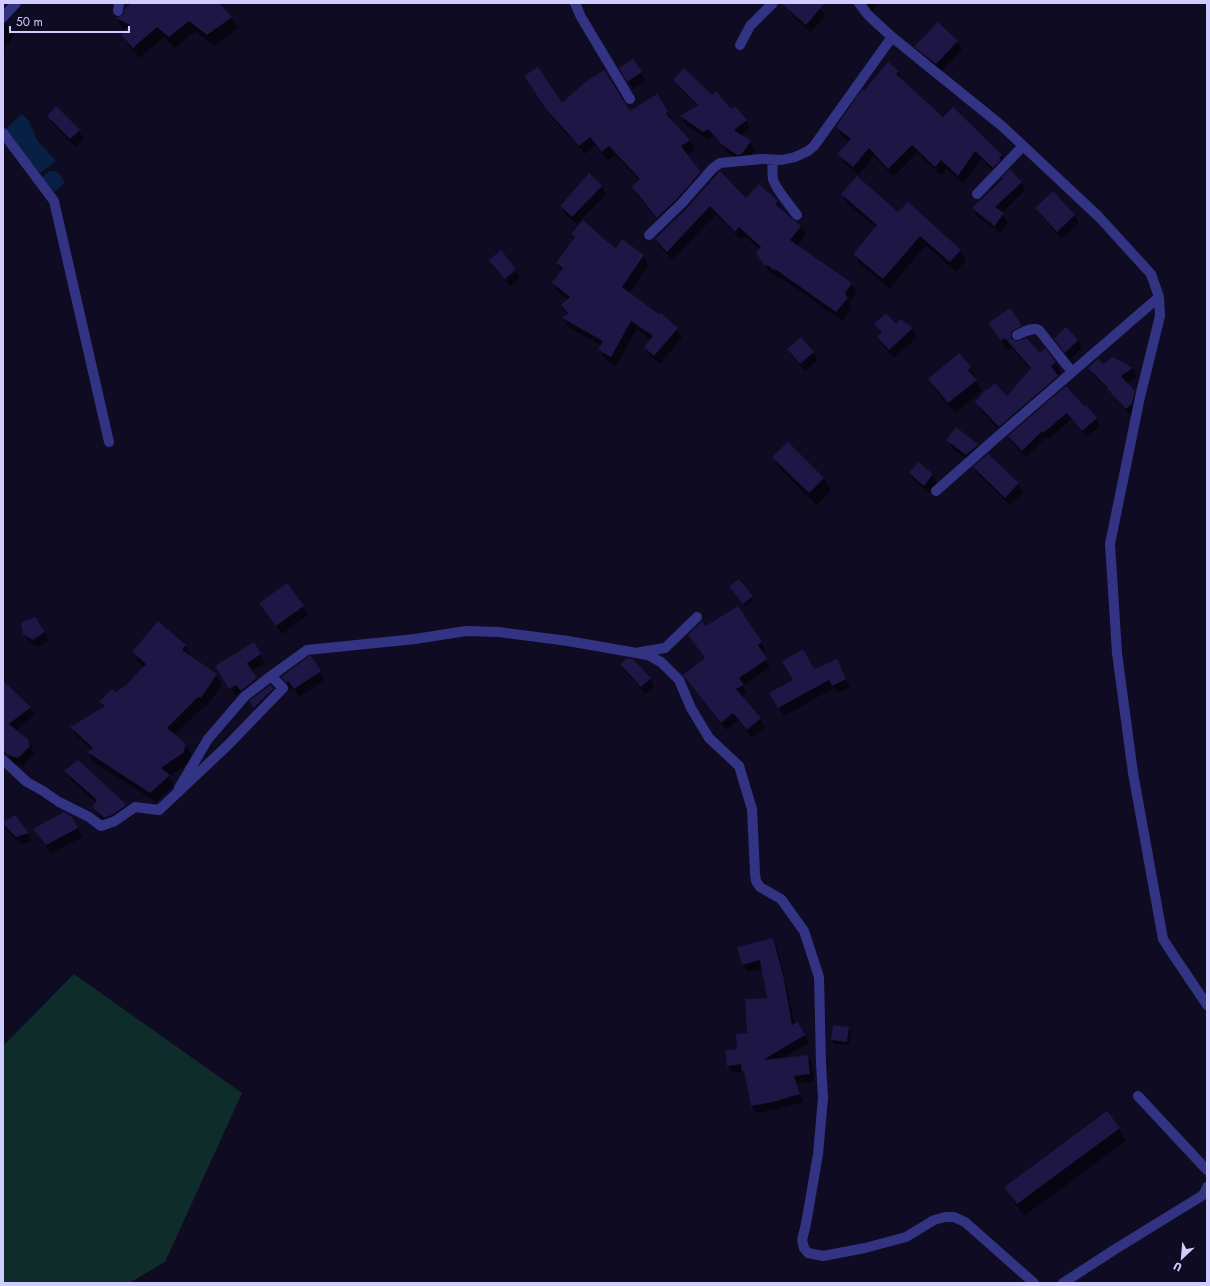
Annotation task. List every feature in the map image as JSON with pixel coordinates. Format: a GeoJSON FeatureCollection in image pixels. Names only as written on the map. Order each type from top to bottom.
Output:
{"type":"FeatureCollection","features":[{"type":"Feature","properties":{"kind":"street"},"geometry":{"type":"LineString","coordinates":[[3,17],[16,3]]}},
{"type":"Feature","properties":{"kind":"street"},"geometry":{"type":"LineString","coordinates":[[575,3],[630,99]]}},
{"type":"Feature","properties":{"kind":"street"},"geometry":{"type":"LineString","coordinates":[[740,45],[750,26],[773,3]]}},
{"type":"Feature","properties":{"kind":"street"},"geometry":{"type":"LineString","coordinates":[[859,3],[868,15],[892,37],[1002,126],[1099,217],[1151,274],[1159,297],[1160,316],[1140,397],[1110,544],[1117,653],[1133,773],[1163,939],[1207,1005]]}},
{"type":"Feature","properties":{"kind":"street"},"geometry":{"type":"LineString","coordinates":[[649,235],[682,203],[713,168],[720,163],[762,159],[782,160],[795,157],[808,151],[814,146],[892,37]]}},
{"type":"Feature","properties":{"kind":"street"},"geometry":{"type":"LineString","coordinates":[[3,133],[54,201],[110,442]]}},
{"type":"Feature","properties":{"kind":"street"},"geometry":{"type":"LineString","coordinates":[[977,194],[1024,146]]}},
{"type":"Feature","properties":{"kind":"street"},"geometry":{"type":"LineString","coordinates":[[772,160],[772,177],[775,186],[797,216]]}},
{"type":"Feature","properties":{"kind":"street"},"geometry":{"type":"LineString","coordinates":[[936,491],[1159,297]]}},
{"type":"Feature","properties":{"kind":"street"},"geometry":{"type":"LineString","coordinates":[[1017,335],[1030,329],[1039,330],[1072,372]]}},
{"type":"Feature","properties":{"kind":"street"},"geometry":{"type":"LineString","coordinates":[[634,652],[665,648],[697,617]]}},
{"type":"Feature","properties":{"kind":"street"},"geometry":{"type":"LineString","coordinates":[[173,798],[208,739],[245,696],[307,650],[415,639],[466,630],[499,632],[634,652],[648,655],[661,662],[679,680],[690,708],[709,738],[739,766],[752,809],[754,873],[756,881],[760,887],[781,899],[804,930],[819,978],[823,1098],[818,1154],[802,1240],[804,1248],[808,1253],[823,1256],[865,1248],[906,1236],[934,1220],[945,1217],[954,1217],[965,1222],[1034,1283]]}},
{"type":"Feature","properties":{"kind":"street"},"geometry":{"type":"LineString","coordinates":[[3,760],[27,782],[59,802],[89,817],[101,826],[114,821],[135,807],[159,810],[227,746],[283,688],[271,676]]}},
{"type":"Feature","properties":{"kind":"street"},"geometry":{"type":"LineString","coordinates":[[1138,1096],[1207,1170]]}},
{"type":"Feature","properties":{"kind":"street"},"geometry":{"type":"LineString","coordinates":[[1063,1283],[1200,1197],[1204,1194],[1207,1187]]}},
{"type":"Feature","properties":{"kind":"green space"},"geometry":{"type":"Polygon","coordinates":[[[74,974],[242,1093],[165,1262],[129,1283],[3,1283],[3,1046],[74,974]]]}},
{"type":"Feature","properties":{"kind":"water"},"geometry":{"type":"Polygon","coordinates":[[[22,114],[29,121],[37,140],[56,161],[40,173],[5,131],[22,114]]]}},
{"type":"Feature","properties":{"kind":"water"},"geometry":{"type":"Polygon","coordinates":[[[50,171],[56,171],[65,183],[54,192],[41,178],[50,171]]]}},
{"type":"Feature","properties":{"kind":"building"},"geometry":{"type":"Polygon","coordinates":[[[131,3],[219,3],[232,17],[207,35],[189,21],[169,37],[157,27],[133,48],[121,35],[130,25],[116,18],[123,15],[125,9],[131,3]]]}},
{"type":"Feature","properties":{"kind":"building"},"geometry":{"type":"Polygon","coordinates":[[[781,3],[825,3],[806,25],[781,3]]]}},
{"type":"Feature","properties":{"kind":"building"},"geometry":{"type":"Polygon","coordinates":[[[938,22],[958,41],[936,64],[914,47],[938,22]]]}},
{"type":"Feature","properties":{"kind":"building"},"geometry":{"type":"Polygon","coordinates":[[[633,59],[642,72],[627,82],[619,68],[633,59]]]}},
{"type":"Feature","properties":{"kind":"building"},"geometry":{"type":"Polygon","coordinates":[[[888,62],[899,71],[896,74],[943,117],[953,107],[1002,155],[999,158],[1001,160],[993,168],[975,151],[958,176],[941,160],[935,167],[912,145],[888,169],[869,148],[853,167],[837,154],[851,139],[836,127],[862,89],[864,91],[888,62]]]}},
{"type":"Feature","properties":{"kind":"building"},"geometry":{"type":"Polygon","coordinates":[[[538,67],[562,103],[584,83],[604,70],[630,111],[657,94],[668,111],[666,114],[690,140],[681,146],[701,172],[677,199],[657,218],[632,187],[640,179],[609,146],[602,152],[590,137],[579,146],[546,109],[524,76],[538,67]]]}},
{"type":"Feature","properties":{"kind":"building"},"geometry":{"type":"Polygon","coordinates":[[[684,68],[712,95],[716,91],[731,109],[735,106],[747,120],[734,130],[751,141],[742,154],[737,155],[721,144],[708,129],[703,132],[680,116],[698,105],[673,80],[684,68]]]}},
{"type":"Feature","properties":{"kind":"building"},"geometry":{"type":"Polygon","coordinates":[[[56,106],[80,130],[70,139],[47,116],[56,106]]]}},
{"type":"Feature","properties":{"kind":"building"},"geometry":{"type":"Polygon","coordinates":[[[1010,169],[1022,182],[995,207],[1004,213],[994,227],[990,221],[989,222],[972,208],[1003,179],[1002,177],[1010,169]]]}},
{"type":"Feature","properties":{"kind":"building"},"geometry":{"type":"Polygon","coordinates":[[[720,171],[746,198],[759,184],[778,201],[775,204],[801,226],[790,240],[852,283],[845,293],[848,298],[836,312],[775,269],[774,270],[767,265],[765,266],[756,253],[761,247],[739,227],[735,232],[710,206],[667,252],[655,239],[687,208],[720,171]]]}},
{"type":"Feature","properties":{"kind":"building"},"geometry":{"type":"Polygon","coordinates":[[[589,173],[602,186],[572,217],[560,206],[589,173]]]}},
{"type":"Feature","properties":{"kind":"building"},"geometry":{"type":"Polygon","coordinates":[[[857,176],[898,212],[908,202],[961,250],[950,262],[920,236],[883,279],[853,254],[877,225],[841,194],[857,176]]]}},
{"type":"Feature","properties":{"kind":"building"},"geometry":{"type":"Polygon","coordinates":[[[1053,191],[1075,215],[1057,232],[1035,208],[1053,191]]]}},
{"type":"Feature","properties":{"kind":"building"},"geometry":{"type":"Polygon","coordinates":[[[583,220],[616,248],[622,239],[644,255],[622,287],[660,315],[661,313],[678,328],[654,356],[644,347],[653,336],[631,321],[611,357],[598,350],[603,341],[562,318],[568,313],[561,305],[570,297],[552,283],[563,268],[556,263],[575,237],[571,234],[583,220]]]}},
{"type":"Feature","properties":{"kind":"building"},"geometry":{"type":"Polygon","coordinates":[[[501,250],[516,269],[505,279],[489,260],[501,250]]]}},
{"type":"Feature","properties":{"kind":"building"},"geometry":{"type":"Polygon","coordinates":[[[1010,308],[1022,326],[1012,331],[1011,338],[1017,341],[1027,338],[1040,353],[1045,348],[1056,362],[1051,366],[1058,376],[999,427],[975,402],[986,389],[987,390],[995,383],[1007,396],[1031,368],[1005,338],[1001,341],[988,323],[1010,308]]]}},
{"type":"Feature","properties":{"kind":"building"},"geometry":{"type":"Polygon","coordinates":[[[886,313],[896,324],[900,319],[913,328],[889,350],[877,337],[882,333],[874,324],[886,313]]]}},
{"type":"Feature","properties":{"kind":"building"},"geometry":{"type":"Polygon","coordinates":[[[1066,327],[1078,340],[1065,353],[1054,339],[1066,327]]]}},
{"type":"Feature","properties":{"kind":"building"},"geometry":{"type":"Polygon","coordinates":[[[801,337],[814,352],[800,364],[787,349],[801,337]]]}},
{"type":"Feature","properties":{"kind":"building"},"geometry":{"type":"Polygon","coordinates":[[[959,353],[971,367],[968,370],[977,380],[948,403],[928,379],[959,353]]]}},
{"type":"Feature","properties":{"kind":"building"},"geometry":{"type":"Polygon","coordinates":[[[1113,357],[1133,368],[1121,376],[1135,391],[1132,404],[1126,409],[1088,368],[1098,359],[1103,364],[1113,357]]]}},
{"type":"Feature","properties":{"kind":"building"},"geometry":{"type":"Polygon","coordinates":[[[1066,386],[1097,418],[1082,431],[1067,413],[1043,433],[1042,431],[1022,451],[1008,436],[1066,386]]]}},
{"type":"Feature","properties":{"kind":"building"},"geometry":{"type":"Polygon","coordinates":[[[956,427],[978,445],[966,455],[946,440],[956,427]]]}},
{"type":"Feature","properties":{"kind":"building"},"geometry":{"type":"Polygon","coordinates":[[[788,442],[824,478],[809,493],[772,457],[788,442]]]}},
{"type":"Feature","properties":{"kind":"building"},"geometry":{"type":"Polygon","coordinates":[[[988,454],[1019,483],[1005,498],[973,467],[988,454]]]}},
{"type":"Feature","properties":{"kind":"building"},"geometry":{"type":"Polygon","coordinates":[[[918,462],[933,474],[924,486],[909,473],[918,462]]]}},
{"type":"Feature","properties":{"kind":"building"},"geometry":{"type":"Polygon","coordinates":[[[739,579],[753,596],[743,604],[729,586],[739,579]]]}},
{"type":"Feature","properties":{"kind":"building"},"geometry":{"type":"Polygon","coordinates":[[[287,583],[304,606],[276,626],[259,603],[287,583]]]}},
{"type":"Feature","properties":{"kind":"building"},"geometry":{"type":"Polygon","coordinates":[[[738,606],[762,642],[758,645],[767,659],[739,678],[744,685],[736,689],[761,718],[747,730],[733,713],[721,723],[683,675],[705,658],[688,635],[702,621],[706,626],[738,606]]]}},
{"type":"Feature","properties":{"kind":"building"},"geometry":{"type":"Polygon","coordinates":[[[35,617],[45,632],[33,640],[23,634],[21,623],[35,617]]]}},
{"type":"Feature","properties":{"kind":"building"},"geometry":{"type":"Polygon","coordinates":[[[158,621],[186,645],[182,650],[217,674],[201,698],[198,697],[167,728],[186,744],[183,753],[161,768],[170,775],[150,793],[87,752],[93,748],[70,727],[105,706],[99,702],[112,689],[116,692],[126,685],[146,664],[132,652],[158,621]]]}},
{"type":"Feature","properties":{"kind":"building"},"geometry":{"type":"Polygon","coordinates":[[[254,642],[261,654],[247,663],[257,678],[241,691],[236,685],[229,689],[215,666],[254,642]]]}},
{"type":"Feature","properties":{"kind":"building"},"geometry":{"type":"Polygon","coordinates":[[[803,649],[814,669],[837,659],[846,679],[832,686],[829,680],[778,708],[769,693],[793,680],[782,661],[803,649]]]}},
{"type":"Feature","properties":{"kind":"building"},"geometry":{"type":"Polygon","coordinates":[[[311,656],[321,671],[294,689],[288,681],[287,683],[281,677],[311,656]]]}},
{"type":"Feature","properties":{"kind":"building"},"geometry":{"type":"Polygon","coordinates":[[[627,658],[633,659],[651,678],[641,687],[620,664],[627,658]]]}},
{"type":"Feature","properties":{"kind":"building"},"geometry":{"type":"Polygon","coordinates":[[[3,681],[31,707],[9,724],[28,739],[30,746],[18,758],[7,755],[3,749],[3,681]]]}},
{"type":"Feature","properties":{"kind":"building"},"geometry":{"type":"Polygon","coordinates":[[[270,685],[274,688],[254,708],[249,701],[270,685]]]}},
{"type":"Feature","properties":{"kind":"building"},"geometry":{"type":"Polygon","coordinates":[[[78,760],[127,805],[112,815],[104,818],[92,807],[97,800],[64,771],[78,760]]]}},
{"type":"Feature","properties":{"kind":"building"},"geometry":{"type":"Polygon","coordinates":[[[64,812],[71,816],[78,828],[46,845],[33,829],[64,812]]]}},
{"type":"Feature","properties":{"kind":"building"},"geometry":{"type":"Polygon","coordinates":[[[15,815],[29,833],[16,837],[3,824],[3,822],[15,815]]]}},
{"type":"Feature","properties":{"kind":"building"},"geometry":{"type":"Polygon","coordinates":[[[773,938],[784,979],[792,1025],[798,1022],[805,1035],[763,1060],[808,1055],[810,1074],[794,1076],[800,1094],[773,1102],[751,1106],[744,1071],[742,1072],[741,1064],[727,1066],[725,1050],[737,1049],[736,1034],[747,1033],[745,999],[767,998],[760,960],[742,965],[737,947],[773,938]]]}},
{"type":"Feature","properties":{"kind":"building"},"geometry":{"type":"Polygon","coordinates":[[[833,1025],[849,1027],[847,1042],[831,1040],[833,1025]]]}},
{"type":"Feature","properties":{"kind":"building"},"geometry":{"type":"Polygon","coordinates":[[[1107,1111],[1120,1128],[1017,1204],[1004,1187],[1107,1111]]]}}]}
